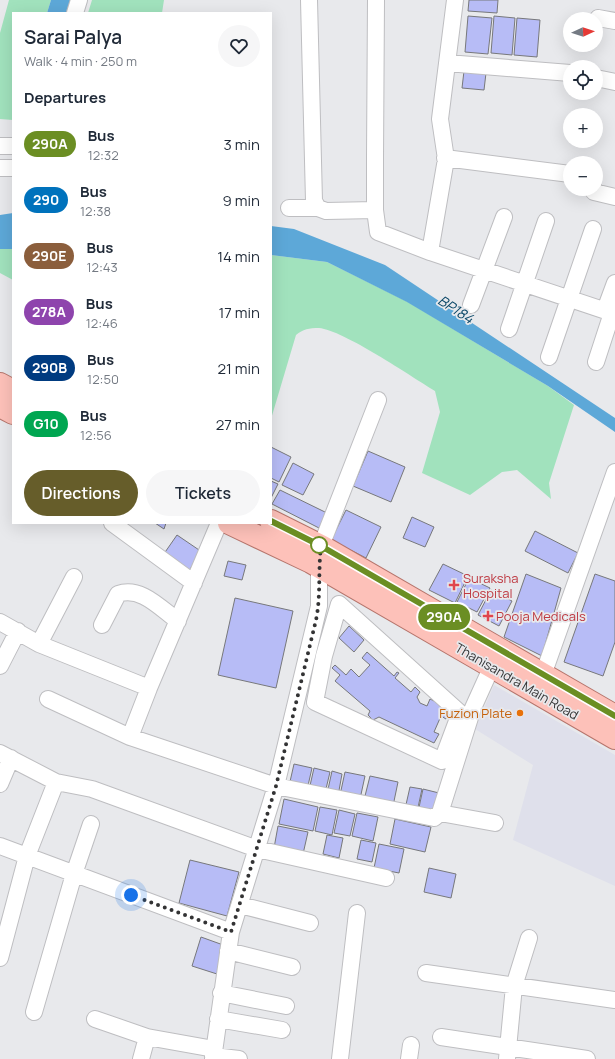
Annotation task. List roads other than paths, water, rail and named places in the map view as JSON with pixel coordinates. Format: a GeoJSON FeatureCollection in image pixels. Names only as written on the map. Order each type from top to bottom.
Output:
{"type":"FeatureCollection","features":[{"type":"Feature","properties":{"kind":"main road"},"geometry":{"type":"LineString","coordinates":[[0,384],[12,390]]}},
{"type":"Feature","properties":{"kind":"main road"},"geometry":{"type":"LineString","coordinates":[[0,406],[12,412]]}},
{"type":"Feature","properties":{"kind":"main road","name":"Thanisandra Main Road"},"geometry":{"type":"LineString","coordinates":[[272,522],[320,557],[492,666],[615,738]]}},
{"type":"Feature","properties":{"kind":"main road","name":"Thanisandra Main Road"},"geometry":{"type":"LineString","coordinates":[[232,524],[320,557],[543,675],[615,716]]}},
{"type":"Feature","properties":{"kind":"street"},"geometry":{"type":"LineString","coordinates":[[75,12],[79,0]]}},
{"type":"Feature","properties":{"kind":"street"},"geometry":{"type":"LineString","coordinates":[[309,0],[314,202],[318,208]]}},
{"type":"Feature","properties":{"kind":"street"},"geometry":{"type":"LineString","coordinates":[[376,0],[375,210],[378,232],[430,252],[611,312]]}},
{"type":"Feature","properties":{"kind":"street"},"geometry":{"type":"LineString","coordinates":[[430,252],[446,158],[440,119],[455,0]]}},
{"type":"Feature","properties":{"kind":"street"},"geometry":{"type":"LineString","coordinates":[[603,19],[615,21]]}},
{"type":"Feature","properties":{"kind":"street"},"geometry":{"type":"LineString","coordinates":[[447,63],[563,72]]}},
{"type":"Feature","properties":{"kind":"street"},"geometry":{"type":"LineString","coordinates":[[603,79],[615,82]]}},
{"type":"Feature","properties":{"kind":"street"},"geometry":{"type":"LineString","coordinates":[[0,146],[12,146]]}},
{"type":"Feature","properties":{"kind":"street"},"geometry":{"type":"LineString","coordinates":[[446,158],[563,173]]}},
{"type":"Feature","properties":{"kind":"street"},"geometry":{"type":"LineString","coordinates":[[0,168],[12,168]]}},
{"type":"Feature","properties":{"kind":"street"},"geometry":{"type":"LineString","coordinates":[[603,194],[615,197]]}},
{"type":"Feature","properties":{"kind":"street"},"geometry":{"type":"LineString","coordinates":[[289,208],[318,208],[326,211],[375,210]]}},
{"type":"Feature","properties":{"kind":"street"},"geometry":{"type":"LineString","coordinates":[[470,305],[504,217]]}},
{"type":"Feature","properties":{"kind":"street"},"geometry":{"type":"LineString","coordinates":[[509,329],[526,284],[546,221]]}},
{"type":"Feature","properties":{"kind":"street"},"geometry":{"type":"LineString","coordinates":[[549,357],[593,229]]}},
{"type":"Feature","properties":{"kind":"street"},"geometry":{"type":"LineString","coordinates":[[596,362],[611,312],[615,283]]}},
{"type":"Feature","properties":{"kind":"street"},"geometry":{"type":"LineString","coordinates":[[213,1055],[231,932],[276,786],[298,689],[317,653],[339,604],[460,713],[442,761],[315,702],[317,696],[317,653],[320,557],[378,400]]}},
{"type":"Feature","properties":{"kind":"street"},"geometry":{"type":"LineString","coordinates":[[543,675],[615,472]]}},
{"type":"Feature","properties":{"kind":"street"},"geometry":{"type":"LineString","coordinates":[[113,524],[194,583]]}},
{"type":"Feature","properties":{"kind":"street"},"geometry":{"type":"LineString","coordinates":[[130,737],[149,688],[219,524]]}},
{"type":"Feature","properties":{"kind":"street"},"geometry":{"type":"LineString","coordinates":[[39,644],[74,577]]}},
{"type":"Feature","properties":{"kind":"street"},"geometry":{"type":"LineString","coordinates":[[102,625],[118,594],[127,591],[139,593],[178,621]]}},
{"type":"Feature","properties":{"kind":"street"},"geometry":{"type":"LineString","coordinates":[[319,606],[334,615]]}},
{"type":"Feature","properties":{"kind":"street"},"geometry":{"type":"LineString","coordinates":[[0,622],[39,644],[149,688]]}},
{"type":"Feature","properties":{"kind":"street"},"geometry":{"type":"LineString","coordinates":[[0,666],[18,631]]}},
{"type":"Feature","properties":{"kind":"street"},"geometry":{"type":"LineString","coordinates":[[48,700],[130,737],[276,786],[434,818],[440,813],[473,708],[492,666]]}},
{"type":"Feature","properties":{"kind":"street"},"geometry":{"type":"LineString","coordinates":[[298,689],[317,696]]}},
{"type":"Feature","properties":{"kind":"street"},"geometry":{"type":"LineString","coordinates":[[0,784],[5,756],[56,782],[92,789],[257,849],[386,878]]}},
{"type":"Feature","properties":{"kind":"street"},"geometry":{"type":"LineString","coordinates":[[0,958],[27,856],[56,782]]}},
{"type":"Feature","properties":{"kind":"street"},"geometry":{"type":"LineString","coordinates":[[440,813],[495,823]]}},
{"type":"Feature","properties":{"kind":"street"},"geometry":{"type":"LineString","coordinates":[[34,1012],[74,874],[91,824]]}},
{"type":"Feature","properties":{"kind":"street"},"geometry":{"type":"LineString","coordinates":[[0,846],[231,932]]}},
{"type":"Feature","properties":{"kind":"street"},"geometry":{"type":"LineString","coordinates":[[240,905],[310,923]]}},
{"type":"Feature","properties":{"kind":"street"},"geometry":{"type":"LineString","coordinates":[[340,1059],[357,913]]}},
{"type":"Feature","properties":{"kind":"street"},"geometry":{"type":"LineString","coordinates":[[507,1053],[514,986],[529,938]]}},
{"type":"Feature","properties":{"kind":"street"},"geometry":{"type":"LineString","coordinates":[[228,951],[292,968]]}},
{"type":"Feature","properties":{"kind":"street"},"geometry":{"type":"LineString","coordinates":[[426,973],[615,1000]]}},
{"type":"Feature","properties":{"kind":"street"},"geometry":{"type":"LineString","coordinates":[[222,992],[286,1006]]}},
{"type":"Feature","properties":{"kind":"street"},"geometry":{"type":"LineString","coordinates":[[95,1018],[147,1037],[213,1055],[239,1059]]}},
{"type":"Feature","properties":{"kind":"street"},"geometry":{"type":"LineString","coordinates":[[218,1019],[282,1030]]}},
{"type":"Feature","properties":{"kind":"street"},"geometry":{"type":"LineString","coordinates":[[141,1059],[147,1037]]}},
{"type":"Feature","properties":{"kind":"street"},"geometry":{"type":"LineString","coordinates":[[441,1037],[507,1053],[587,1059]]}},
{"type":"Feature","properties":{"kind":"water"},"geometry":{"type":"Polygon","coordinates":[[[51,0],[73,0],[69,12],[47,12],[51,0]]]}},
{"type":"Feature","properties":{"kind":"water"},"geometry":{"type":"Polygon","coordinates":[[[12,213],[12,249],[0,249],[0,215],[12,213]]]}},
{"type":"Feature","properties":{"kind":"water"},"geometry":{"type":"Polygon","coordinates":[[[272,226],[294,229],[385,265],[615,418],[615,432],[548,386],[407,302],[327,262],[272,255],[272,226]]]}},
{"type":"Feature","properties":{"kind":"place","name":"Suraksha Hospital"},"geometry":{"type":"Point","coordinates":[454,585]}},
{"type":"Feature","properties":{"kind":"place","name":"Pooja Medicals"},"geometry":{"type":"Point","coordinates":[488,616]}},
{"type":"Feature","properties":{"kind":"place","name":"Fuzion Plate"},"geometry":{"type":"Point","coordinates":[520,713]}},
{"type":"Feature","properties":{"kind":"water label","name":"BP184"},"geometry":{"type":"Point","coordinates":[456,309]}}]}
